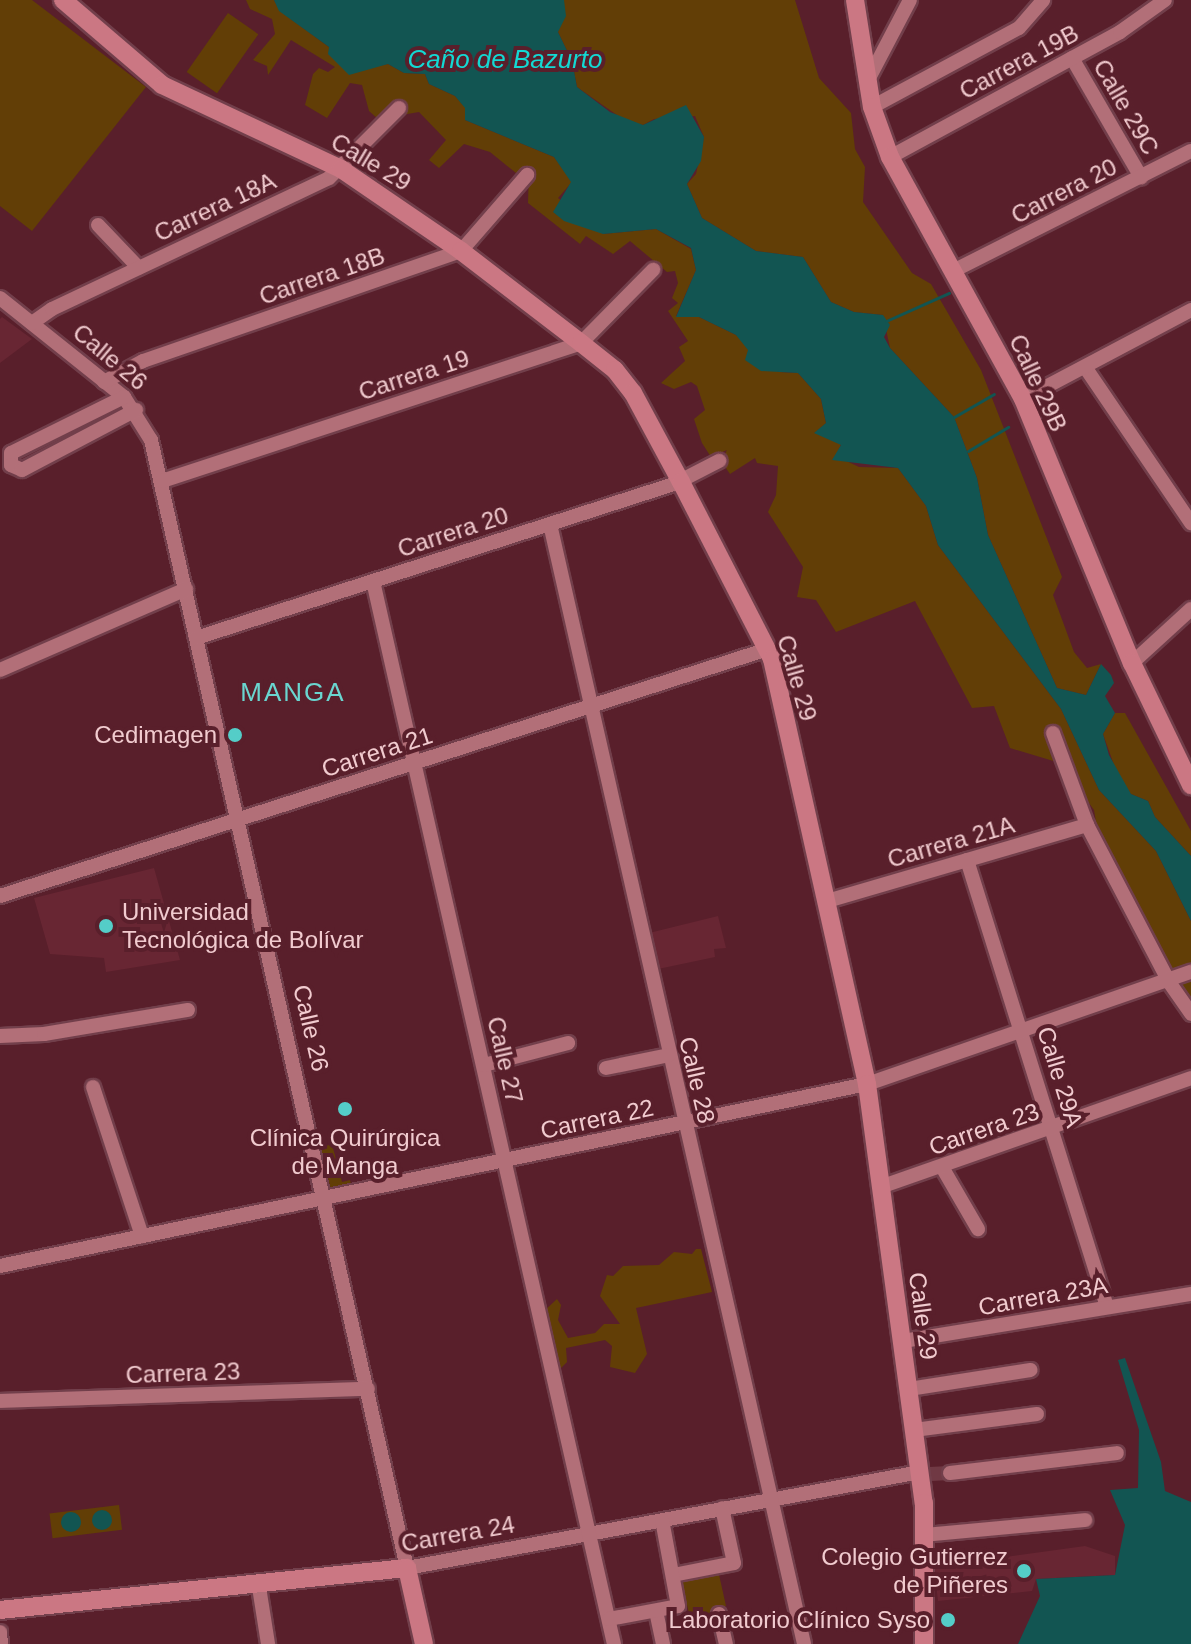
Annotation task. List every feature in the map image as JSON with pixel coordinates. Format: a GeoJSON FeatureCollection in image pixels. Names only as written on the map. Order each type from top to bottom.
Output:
{"type":"FeatureCollection","features":[{"type":"Feature","properties":{"kind":"main road","name":"Calle 29"},"geometry":{"type":"LineString","coordinates":[[63,0],[180,95],[341,169],[461,251],[581,343],[615,370],[633,393],[681,482],[768,649],[867,1084],[914,1430],[923,1474],[924,1644]]}},
{"type":"Feature","properties":{"kind":"main road","name":"Calle 29B"},"geometry":{"type":"LineString","coordinates":[[855,0],[872,107],[890,157],[955,270],[1023,399],[1132,663],[1185,758],[1191,785]]}},
{"type":"Feature","properties":{"kind":"main road","name":"Carrera 24"},"geometry":{"type":"LineString","coordinates":[[0,1610],[259,1587],[407,1568]]}},
{"type":"Feature","properties":{"kind":"main road","name":"Calle 26"},"geometry":{"type":"LineString","coordinates":[[407,1568],[424,1644]]}},
{"type":"Feature","properties":{"kind":"street"},"geometry":{"type":"LineString","coordinates":[[868,80],[910,0]]}},
{"type":"Feature","properties":{"kind":"street"},"geometry":{"type":"LineString","coordinates":[[872,107],[1019,28],[1043,0]]}},
{"type":"Feature","properties":{"kind":"street","name":"Carrera 19B"},"geometry":{"type":"LineString","coordinates":[[890,157],[1072,58],[1165,0]]}},
{"type":"Feature","properties":{"kind":"street","name":"Calle 29C"},"geometry":{"type":"LineString","coordinates":[[1072,58],[1141,177]]}},
{"type":"Feature","properties":{"kind":"street","name":"Carrera 18A"},"geometry":{"type":"LineString","coordinates":[[32,323],[341,169],[399,108]]}},
{"type":"Feature","properties":{"kind":"street","name":"Carrera 20"},"geometry":{"type":"LineString","coordinates":[[955,270],[1191,151]]}},
{"type":"Feature","properties":{"kind":"street","name":"Carrera 18B"},"geometry":{"type":"LineString","coordinates":[[104,382],[143,361],[461,251],[527,175]]}},
{"type":"Feature","properties":{"kind":"street"},"geometry":{"type":"LineString","coordinates":[[98,225],[139,268]]}},
{"type":"Feature","properties":{"kind":"street","name":"Carrera 19"},"geometry":{"type":"LineString","coordinates":[[162,481],[581,343],[653,270]]}},
{"type":"Feature","properties":{"kind":"street","name":"Calle 26"},"geometry":{"type":"LineString","coordinates":[[0,298],[124,397],[136,410],[162,481],[407,1568]]}},
{"type":"Feature","properties":{"kind":"street"},"geometry":{"type":"LineString","coordinates":[[1023,399],[1191,310]]}},
{"type":"Feature","properties":{"kind":"street","name":"Calle 29B"},"geometry":{"type":"LineString","coordinates":[[1085,367],[1191,523]]}},
{"type":"Feature","properties":{"kind":"street"},"geometry":{"type":"LineString","coordinates":[[124,397],[11,453],[11,465],[22,470],[136,410]]}},
{"type":"Feature","properties":{"kind":"street","name":"Carrera 20"},"geometry":{"type":"LineString","coordinates":[[196,638],[681,482],[719,461]]}},
{"type":"Feature","properties":{"kind":"street","name":"Calle 28"},"geometry":{"type":"LineString","coordinates":[[550,524],[804,1644]]}},
{"type":"Feature","properties":{"kind":"street","name":"Calle 27"},"geometry":{"type":"LineString","coordinates":[[373,581],[614,1644]]}},
{"type":"Feature","properties":{"kind":"street"},"geometry":{"type":"LineString","coordinates":[[0,670],[186,589]]}},
{"type":"Feature","properties":{"kind":"street"},"geometry":{"type":"LineString","coordinates":[[1132,663],[1191,609]]}},
{"type":"Feature","properties":{"kind":"street","name":"Carrera 21"},"geometry":{"type":"LineString","coordinates":[[0,896],[768,649]]}},
{"type":"Feature","properties":{"kind":"street"},"geometry":{"type":"LineString","coordinates":[[1053,733],[1087,825],[1179,977],[1191,1014]]}},
{"type":"Feature","properties":{"kind":"street","name":"Carrera 21A"},"geometry":{"type":"LineString","coordinates":[[827,901],[1087,825]]}},
{"type":"Feature","properties":{"kind":"street","name":"Calle 29A"},"geometry":{"type":"LineString","coordinates":[[967,860],[1024,1033],[1107,1307]]}},
{"type":"Feature","properties":{"kind":"street","name":"Carrera 22"},"geometry":{"type":"LineString","coordinates":[[0,1266],[867,1084],[1024,1033],[1179,977]]}},
{"type":"Feature","properties":{"kind":"street"},"geometry":{"type":"LineString","coordinates":[[0,1036],[44,1034],[188,1010]]}},
{"type":"Feature","properties":{"kind":"street"},"geometry":{"type":"LineString","coordinates":[[484,1065],[568,1043]]}},
{"type":"Feature","properties":{"kind":"street"},"geometry":{"type":"LineString","coordinates":[[606,1068],[669,1055]]}},
{"type":"Feature","properties":{"kind":"street","name":"Carrera 23"},"geometry":{"type":"LineString","coordinates":[[880,1187],[1053,1130],[1191,1078]]}},
{"type":"Feature","properties":{"kind":"street"},"geometry":{"type":"LineString","coordinates":[[93,1087],[142,1236]]}},
{"type":"Feature","properties":{"kind":"street"},"geometry":{"type":"LineString","coordinates":[[942,1167],[978,1229]]}},
{"type":"Feature","properties":{"kind":"street","name":"Carrera 23A"},"geometry":{"type":"LineString","coordinates":[[903,1341],[1191,1294]]}},
{"type":"Feature","properties":{"kind":"street"},"geometry":{"type":"LineString","coordinates":[[909,1389],[1031,1370]]}},
{"type":"Feature","properties":{"kind":"street","name":"Carrera 23"},"geometry":{"type":"LineString","coordinates":[[0,1401],[368,1389]]}},
{"type":"Feature","properties":{"kind":"street"},"geometry":{"type":"LineString","coordinates":[[914,1430],[1037,1414]]}},
{"type":"Feature","properties":{"kind":"street"},"geometry":{"type":"LineString","coordinates":[[950,1473],[1117,1453]]}},
{"type":"Feature","properties":{"kind":"street","name":"Carrera 24"},"geometry":{"type":"LineString","coordinates":[[407,1568],[771,1498],[923,1474]]}},
{"type":"Feature","properties":{"kind":"street"},"geometry":{"type":"LineString","coordinates":[[673,1575],[734,1563],[722,1508]]}},
{"type":"Feature","properties":{"kind":"street"},"geometry":{"type":"LineString","coordinates":[[609,1619],[678,1606],[662,1520]]}},
{"type":"Feature","properties":{"kind":"street"},"geometry":{"type":"LineString","coordinates":[[924,1535],[1085,1520]]}},
{"type":"Feature","properties":{"kind":"street"},"geometry":{"type":"LineString","coordinates":[[259,1587],[268,1644]]}},
{"type":"Feature","properties":{"kind":"street"},"geometry":{"type":"LineString","coordinates":[[656,1611],[663,1644]]}},
{"type":"Feature","properties":{"kind":"street"},"geometry":{"type":"LineString","coordinates":[[719,1614],[726,1644]]}},
{"type":"Feature","properties":{"kind":"street"},"geometry":{"type":"LineString","coordinates":[[0,1632],[1,1644]]}},
{"type":"Feature","properties":{"kind":"shaded area"},"geometry":{"type":"Polygon","coordinates":[[[0,0],[32,0],[146,87],[32,231],[0,206],[0,0]]]}},
{"type":"Feature","properties":{"kind":"shaded area"},"geometry":{"type":"Polygon","coordinates":[[[246,0],[274,0],[280,11],[360,70],[388,64],[404,73],[425,74],[429,84],[455,96],[466,108],[465,120],[554,157],[572,182],[558,198],[603,234],[656,229],[691,249],[696,270],[676,316],[699,317],[736,335],[779,372],[798,373],[821,399],[826,423],[816,432],[841,444],[837,455],[842,459],[859,467],[898,468],[926,506],[938,545],[1061,709],[1099,790],[1156,851],[1191,921],[1191,1008],[1096,822],[1094,810],[1060,763],[1010,748],[994,706],[972,708],[915,601],[836,632],[816,600],[797,597],[803,567],[768,512],[776,495],[778,466],[757,463],[755,458],[730,474],[721,461],[727,450],[711,457],[702,443],[694,419],[705,410],[697,386],[691,382],[674,389],[661,383],[685,361],[679,347],[688,341],[668,311],[678,303],[672,298],[678,283],[675,271],[667,272],[630,241],[613,254],[586,236],[580,244],[528,203],[529,170],[516,173],[490,152],[464,144],[439,168],[429,160],[446,140],[419,112],[378,119],[369,111],[362,85],[350,83],[327,118],[305,105],[313,74],[319,68],[328,72],[335,67],[291,40],[268,75],[267,66],[253,60],[275,34],[272,19],[250,9],[246,0]]]}},
{"type":"Feature","properties":{"kind":"shaded area"},"geometry":{"type":"Polygon","coordinates":[[[564,0],[795,0],[819,78],[851,113],[855,149],[865,167],[863,202],[912,273],[931,284],[981,370],[1062,577],[1053,595],[1074,652],[1087,668],[1101,664],[1086,695],[1057,688],[988,535],[977,478],[954,417],[890,348],[883,315],[854,312],[831,302],[803,257],[756,251],[702,218],[687,184],[696,174],[704,137],[695,116],[654,119],[643,125],[627,122],[577,87],[572,61],[558,32],[564,0]]]}},
{"type":"Feature","properties":{"kind":"shaded area"},"geometry":{"type":"Polygon","coordinates":[[[228,13],[258,34],[217,93],[187,72],[228,13]]]}},
{"type":"Feature","properties":{"kind":"shaded area"},"geometry":{"type":"Polygon","coordinates":[[[2,317],[32,339],[0,363],[0,319],[2,317]]]}},
{"type":"Feature","properties":{"kind":"shaded area"},"geometry":{"type":"Polygon","coordinates":[[[1115,713],[1125,713],[1191,831],[1191,856],[1155,817],[1148,801],[1131,794],[1119,779],[1103,734],[1115,713]]]}},
{"type":"Feature","properties":{"kind":"shaded area","name":"Universidad Tecnológica de Bolívar"},"geometry":{"type":"Polygon","coordinates":[[[154,868],[180,960],[106,972],[104,958],[50,954],[34,898],[154,868]]]}},
{"type":"Feature","properties":{"kind":"shaded area"},"geometry":{"type":"Polygon","coordinates":[[[718,916],[726,948],[714,949],[715,957],[658,969],[649,933],[718,916]]]}},
{"type":"Feature","properties":{"kind":"shaded area"},"geometry":{"type":"Polygon","coordinates":[[[332,1144],[342,1182],[350,1180],[352,1188],[332,1193],[320,1148],[332,1144]]]}},
{"type":"Feature","properties":{"kind":"shaded area"},"geometry":{"type":"Polygon","coordinates":[[[696,1249],[701,1249],[712,1292],[636,1308],[647,1354],[635,1373],[610,1367],[612,1346],[605,1340],[566,1348],[567,1362],[558,1371],[548,1346],[555,1339],[546,1336],[544,1311],[557,1299],[561,1305],[558,1320],[568,1338],[595,1333],[604,1324],[620,1324],[600,1296],[607,1275],[613,1276],[623,1266],[659,1265],[674,1252],[692,1254],[696,1249]]]}},
{"type":"Feature","properties":{"kind":"shaded area"},"geometry":{"type":"Polygon","coordinates":[[[119,1505],[122,1530],[53,1538],[50,1514],[119,1505]]]}},
{"type":"Feature","properties":{"kind":"shaded area","name":"Colegio Gutierrez de Piñeres"},"geometry":{"type":"Polygon","coordinates":[[[1085,1546],[1115,1556],[1115,1575],[1036,1579],[1032,1591],[938,1601],[934,1567],[1085,1546]]]}},
{"type":"Feature","properties":{"kind":"shaded area"},"geometry":{"type":"Polygon","coordinates":[[[718,1570],[726,1606],[714,1608],[718,1627],[693,1632],[681,1577],[718,1570]]]}},
{"type":"Feature","properties":{"kind":"water","name":"Caño de Bazurto"},"geometry":{"type":"Polygon","coordinates":[[[274,0],[564,0],[566,16],[558,32],[572,61],[577,87],[610,112],[643,125],[686,105],[704,137],[701,161],[687,184],[702,218],[756,251],[803,257],[831,302],[854,312],[883,315],[890,325],[884,337],[890,348],[954,417],[977,478],[988,535],[1057,688],[1086,695],[1101,664],[1111,675],[1114,683],[1105,696],[1115,713],[1103,734],[1109,755],[1131,794],[1148,801],[1155,817],[1191,856],[1191,921],[1156,851],[1099,790],[1061,709],[938,545],[926,506],[898,468],[832,460],[841,445],[814,433],[826,423],[821,399],[798,373],[761,371],[745,360],[748,350],[736,335],[699,317],[676,317],[696,270],[691,248],[656,229],[603,234],[564,221],[553,212],[571,182],[554,157],[465,120],[465,108],[455,96],[429,84],[425,74],[404,73],[388,64],[349,75],[328,54],[329,47],[279,11],[274,0]]]}},
{"type":"Feature","properties":{"kind":"water"},"geometry":{"type":"Polygon","coordinates":[[[1125,1358],[1161,1462],[1165,1491],[1191,1502],[1191,1644],[1018,1644],[1040,1596],[1036,1579],[1115,1575],[1125,1525],[1110,1490],[1138,1488],[1139,1430],[1118,1360],[1125,1358]]]}},
{"type":"Feature","properties":{"kind":"water"},"geometry":{"type":"Polygon","coordinates":[[[102,1510],[109,1513],[112,1520],[109,1527],[102,1530],[95,1527],[92,1520],[95,1513],[102,1510]]]}},
{"type":"Feature","properties":{"kind":"water"},"geometry":{"type":"Polygon","coordinates":[[[71,1512],[78,1515],[81,1522],[78,1529],[71,1532],[64,1529],[61,1522],[64,1515],[71,1512]]]}},
{"type":"Feature","properties":{"kind":"waterway"},"geometry":{"type":"LineString","coordinates":[[886,321],[949,293]]}},
{"type":"Feature","properties":{"kind":"waterway"},"geometry":{"type":"LineString","coordinates":[[954,417],[994,394]]}},
{"type":"Feature","properties":{"kind":"waterway"},"geometry":{"type":"LineString","coordinates":[[968,451],[1008,427]]}},
{"type":"Feature","properties":{"kind":"tunnel"},"geometry":{"type":"LineString","coordinates":[[930,1474],[950,1473]]}},
{"type":"Feature","properties":{"kind":"place","name":"Cedimagen"},"geometry":{"type":"Point","coordinates":[235,735]}},
{"type":"Feature","properties":{"kind":"place","name":"Universidad Tecnológica de Bolívar"},"geometry":{"type":"Point","coordinates":[106,926]}},
{"type":"Feature","properties":{"kind":"place","name":"Clínica Quirúrgica de Manga"},"geometry":{"type":"Point","coordinates":[345,1109]}},
{"type":"Feature","properties":{"kind":"place","name":"Colegio Gutierrez de Piñeres"},"geometry":{"type":"Point","coordinates":[1024,1571]}},
{"type":"Feature","properties":{"kind":"place","name":"Laboratorio Clínico Syso"},"geometry":{"type":"Point","coordinates":[948,1620]}},
{"type":"Feature","properties":{"kind":"district","name":"MANGA"},"geometry":{"type":"Point","coordinates":[293,693]}}]}
